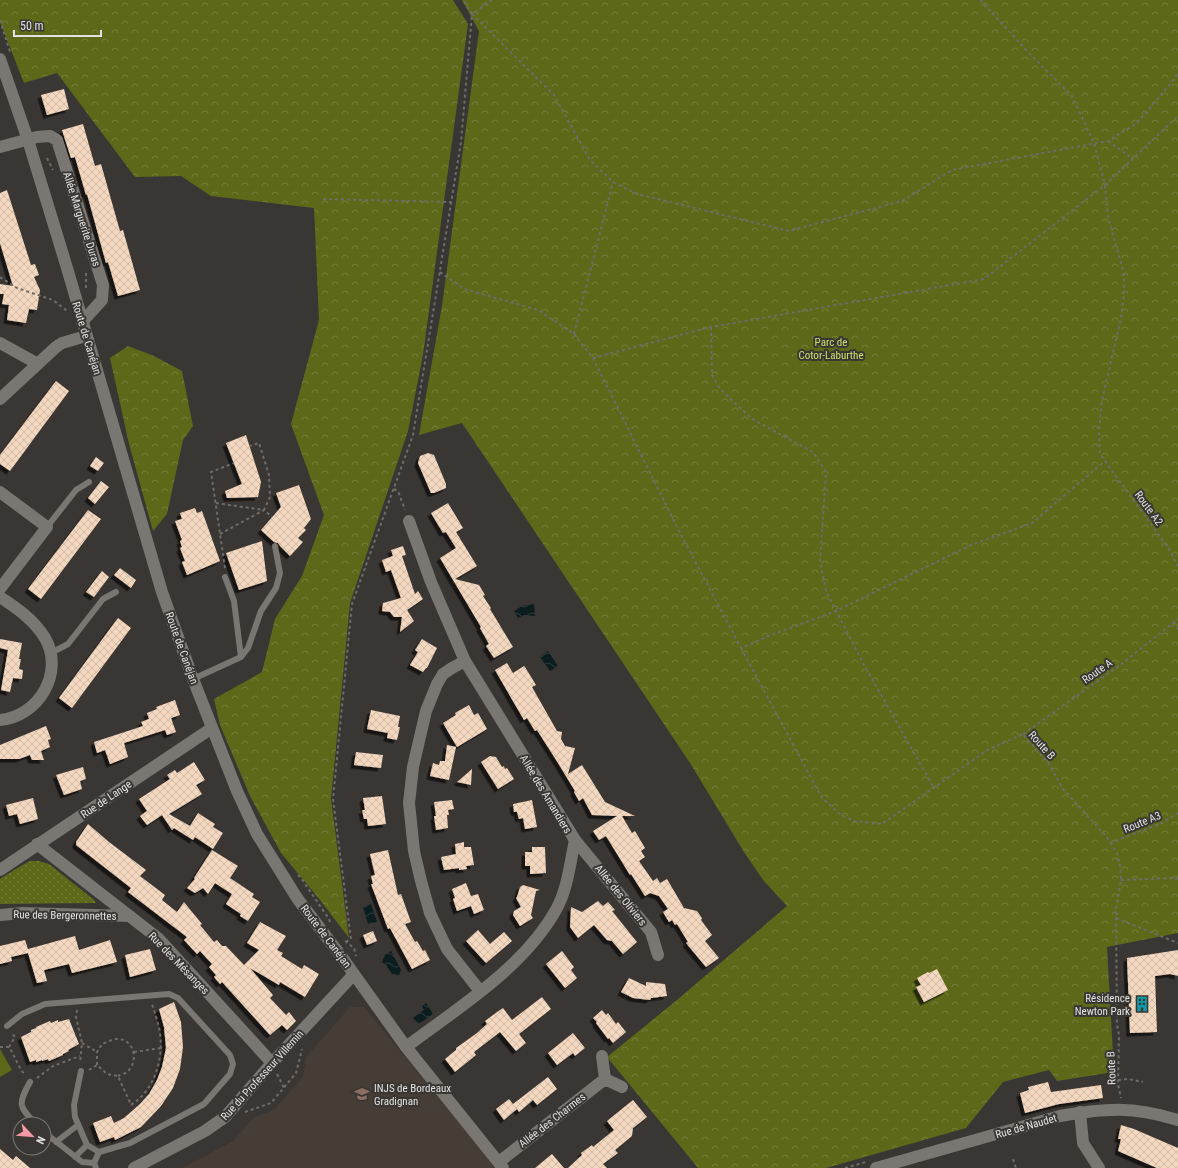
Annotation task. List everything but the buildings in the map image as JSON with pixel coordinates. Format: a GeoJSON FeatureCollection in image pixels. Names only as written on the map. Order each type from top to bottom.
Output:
{"type":"FeatureCollection","features":[{"type":"Feature","properties":{"kind":"street","name":"Route de Canéjan"},"geometry":{"type":"LineString","coordinates":[[6,58],[28,140],[112,418],[162,592],[193,679],[237,791],[257,834],[297,898],[341,956],[406,1047],[501,1165]]}},
{"type":"Feature","properties":{"kind":"street","name":"Allée Marguerite Duras"},"geometry":{"type":"LineString","coordinates":[[0,147],[37,137],[50,136],[57,140],[103,285],[102,300],[82,322]]}},
{"type":"Feature","properties":{"kind":"street"},"geometry":{"type":"LineString","coordinates":[[0,399],[56,347],[62,343],[86,336]]}},
{"type":"Feature","properties":{"kind":"street"},"geometry":{"type":"LineString","coordinates":[[0,343],[38,364]]}},
{"type":"Feature","properties":{"kind":"street"},"geometry":{"type":"LineString","coordinates":[[0,492],[47,527],[0,589]]}},
{"type":"Feature","properties":{"kind":"street","name":"Allée des Amandiers"},"geometry":{"type":"LineString","coordinates":[[406,1047],[480,991],[527,951],[548,923],[563,894],[575,840],[465,661],[431,582],[409,521]]}},
{"type":"Feature","properties":{"kind":"street"},"geometry":{"type":"LineString","coordinates":[[0,596],[20,610],[44,637],[51,653],[52,671],[49,681],[39,701],[16,716],[0,720]]}},
{"type":"Feature","properties":{"kind":"street"},"geometry":{"type":"LineString","coordinates":[[465,661],[443,674],[437,684],[426,711],[418,738],[409,803],[414,851],[430,913],[447,949],[480,991]]}},
{"type":"Feature","properties":{"kind":"street","name":"Rue de Lange"},"geometry":{"type":"LineString","coordinates":[[0,870],[212,728]]}},
{"type":"Feature","properties":{"kind":"street","name":"Allée des Oliviers"},"geometry":{"type":"LineString","coordinates":[[575,840],[652,932],[658,955]]}},
{"type":"Feature","properties":{"kind":"street","name":"Rue des Mésanges"},"geometry":{"type":"LineString","coordinates":[[38,844],[159,940],[272,1063]]}},
{"type":"Feature","properties":{"kind":"street","name":"Rue des Bergeronnettes"},"geometry":{"type":"LineString","coordinates":[[0,914],[22,913],[130,916]]}},
{"type":"Feature","properties":{"kind":"street","name":"Rue du Professeur Villemin"},"geometry":{"type":"LineString","coordinates":[[134,1168],[218,1123],[231,1111],[272,1063],[354,974]]}},
{"type":"Feature","properties":{"kind":"street"},"geometry":{"type":"LineString","coordinates":[[602,1056],[605,1079],[622,1087]]}},
{"type":"Feature","properties":{"kind":"street","name":"Allée des Charmes"},"geometry":{"type":"LineString","coordinates":[[501,1165],[605,1079]]}},
{"type":"Feature","properties":{"kind":"street","name":"Rue de Naudet"},"geometry":{"type":"LineString","coordinates":[[876,1168],[1060,1116],[1080,1112],[1110,1109],[1132,1110],[1157,1113],[1178,1120]]}},
{"type":"Feature","properties":{"kind":"street"},"geometry":{"type":"LineString","coordinates":[[1080,1112],[1083,1143],[1099,1168]]}},
{"type":"Feature","properties":{"kind":"lane"},"geometry":{"type":"LineString","coordinates":[[47,527],[76,490],[89,482]]}},
{"type":"Feature","properties":{"kind":"lane"},"geometry":{"type":"LineString","coordinates":[[193,679],[241,657],[248,648],[261,611],[276,588],[280,573],[275,546]]}},
{"type":"Feature","properties":{"kind":"lane"},"geometry":{"type":"LineString","coordinates":[[225,577],[234,601],[241,657]]}},
{"type":"Feature","properties":{"kind":"lane"},"geometry":{"type":"LineString","coordinates":[[51,653],[68,644],[103,599],[116,592]]}},
{"type":"Feature","properties":{"kind":"lane"},"geometry":{"type":"LineString","coordinates":[[8,1026],[22,1014],[45,1004],[169,994],[178,998],[230,1055],[233,1064],[230,1074],[204,1104],[130,1143],[100,1152],[87,1145],[75,1117],[74,1105],[81,1071]]}},
{"type":"Feature","properties":{"kind":"lane"},"geometry":{"type":"LineString","coordinates":[[29,1116],[23,1110],[22,1097],[30,1082]]}},
{"type":"Feature","properties":{"kind":"lane"},"geometry":{"type":"LineString","coordinates":[[56,1142],[78,1125]]}},
{"type":"Feature","properties":{"kind":"lane"},"geometry":{"type":"LineString","coordinates":[[52,1139],[82,1162],[95,1166],[100,1152]]}},
{"type":"Feature","properties":{"kind":"lane"},"geometry":{"type":"LineString","coordinates":[[75,1157],[87,1145]]}},
{"type":"Feature","properties":{"kind":"path"},"geometry":{"type":"LineString","coordinates":[[463,0],[472,14],[554,95],[590,160],[613,182],[637,194],[789,231],[902,201],[952,170],[1108,141],[1137,123],[1176,77],[1178,71]]}},
{"type":"Feature","properties":{"kind":"path"},"geometry":{"type":"LineString","coordinates":[[472,14],[492,0]]}},
{"type":"Feature","properties":{"kind":"path","name":"Route A2"},"geometry":{"type":"LineString","coordinates":[[980,0],[1028,52],[1072,96],[1094,143],[1105,185],[1108,217],[1124,274],[1122,318],[1102,400],[1099,431],[1100,453],[1170,549],[1178,566]]}},
{"type":"Feature","properties":{"kind":"path"},"geometry":{"type":"LineString","coordinates":[[341,956],[346,942],[351,940],[333,799],[352,604],[413,435],[461,142],[472,14]]}},
{"type":"Feature","properties":{"kind":"path"},"geometry":{"type":"LineString","coordinates":[[0,20],[6,58]]}},
{"type":"Feature","properties":{"kind":"path"},"geometry":{"type":"LineString","coordinates":[[592,358],[711,327],[984,279],[1105,185],[1178,116]]}},
{"type":"Feature","properties":{"kind":"path"},"geometry":{"type":"LineString","coordinates":[[1108,141],[1133,159]]}},
{"type":"Feature","properties":{"kind":"path"},"geometry":{"type":"LineString","coordinates":[[46,156],[56,174]]}},
{"type":"Feature","properties":{"kind":"path"},"geometry":{"type":"LineString","coordinates":[[574,334],[613,182]]}},
{"type":"Feature","properties":{"kind":"path"},"geometry":{"type":"LineString","coordinates":[[323,199],[451,202]]}},
{"type":"Feature","properties":{"kind":"path"},"geometry":{"type":"LineString","coordinates":[[86,269],[86,289]]}},
{"type":"Feature","properties":{"kind":"path","name":"Route B"},"geometry":{"type":"LineString","coordinates":[[440,272],[464,289],[538,310],[574,334],[592,358],[677,527],[822,798],[841,815],[854,821],[882,824],[989,749],[1023,734],[1049,764],[1063,789],[1106,836],[1117,853],[1120,864],[1121,880],[1116,909],[1116,1024],[1119,1035],[1118,1080],[1122,1100]]}},
{"type":"Feature","properties":{"kind":"path"},"geometry":{"type":"LineString","coordinates":[[0,277],[24,290],[53,300],[70,315]]}},
{"type":"Feature","properties":{"kind":"path"},"geometry":{"type":"LineString","coordinates":[[711,327],[712,375],[720,389],[752,419],[813,452],[826,472],[820,561],[826,591],[863,663],[934,788]]}},
{"type":"Feature","properties":{"kind":"path"},"geometry":{"type":"LineString","coordinates":[[220,534],[264,510],[270,497],[269,475],[259,443],[250,446]]}},
{"type":"Feature","properties":{"kind":"path"},"geometry":{"type":"LineString","coordinates":[[741,648],[771,635],[836,611],[971,545],[1032,524],[1105,461]]}},
{"type":"Feature","properties":{"kind":"path"},"geometry":{"type":"LineString","coordinates":[[225,577],[225,561],[211,472],[234,463]]}},
{"type":"Feature","properties":{"kind":"path"},"geometry":{"type":"LineString","coordinates":[[394,488],[398,491],[409,521]]}},
{"type":"Feature","properties":{"kind":"path"},"geometry":{"type":"LineString","coordinates":[[216,503],[264,510],[272,517]]}},
{"type":"Feature","properties":{"kind":"path","name":"Route A"},"geometry":{"type":"LineString","coordinates":[[1023,734],[1119,666],[1178,619]]}},
{"type":"Feature","properties":{"kind":"path"},"geometry":{"type":"LineString","coordinates":[[1174,622],[1178,629]]}},
{"type":"Feature","properties":{"kind":"path","name":"Route A3"},"geometry":{"type":"LineString","coordinates":[[1110,843],[1162,823],[1178,813]]}},
{"type":"Feature","properties":{"kind":"path"},"geometry":{"type":"LineString","coordinates":[[297,875],[301,878],[330,919],[331,924]]}},
{"type":"Feature","properties":{"kind":"path"},"geometry":{"type":"LineString","coordinates":[[1121,880],[1175,878],[1178,880]]}},
{"type":"Feature","properties":{"kind":"path"},"geometry":{"type":"LineString","coordinates":[[1116,918],[1178,943]]}},
{"type":"Feature","properties":{"kind":"path"},"geometry":{"type":"LineString","coordinates":[[342,938],[354,948],[358,962]]}},
{"type":"Feature","properties":{"kind":"path"},"geometry":{"type":"LineString","coordinates":[[118,1076],[131,1105],[143,1095],[153,1080],[158,1065],[161,1048],[160,1035],[149,996]]}},
{"type":"Feature","properties":{"kind":"path"},"geometry":{"type":"LineString","coordinates":[[78,1001],[76,1017],[82,1043],[80,1056],[81,1071],[89,1071],[97,1065]]}},
{"type":"Feature","properties":{"kind":"path"},"geometry":{"type":"LineString","coordinates":[[8,1026],[15,1037],[9,1047]]}},
{"type":"Feature","properties":{"kind":"path"},"geometry":{"type":"LineString","coordinates":[[118,1039],[126,1042],[132,1047],[134,1052],[132,1064],[127,1072],[118,1076],[107,1074],[97,1065],[97,1052],[102,1044],[111,1040],[118,1039]]}},
{"type":"Feature","properties":{"kind":"path"},"geometry":{"type":"LineString","coordinates":[[82,1043],[97,1052]]}},
{"type":"Feature","properties":{"kind":"path"},"geometry":{"type":"LineString","coordinates":[[0,1047],[9,1047]]}},
{"type":"Feature","properties":{"kind":"path"},"geometry":{"type":"LineString","coordinates":[[9,1047],[14,1054],[20,1070],[30,1082],[53,1066],[80,1056]]}},
{"type":"Feature","properties":{"kind":"path"},"geometry":{"type":"LineString","coordinates":[[134,1052],[161,1048]]}},
{"type":"Feature","properties":{"kind":"path"},"geometry":{"type":"LineString","coordinates":[[1118,1080],[1128,1079],[1143,1082]]}},
{"type":"Feature","properties":{"kind":"path"},"geometry":{"type":"LineString","coordinates":[[1013,1159],[1016,1168]]}},
{"type":"Feature","properties":{"kind":"shaded area","name":"INJS de Bordeaux Gradignan"},"geometry":{"type":"Polygon","coordinates":[[[350,1007],[364,1007],[483,1152],[494,1168],[182,1168],[233,1141],[254,1117],[274,1110],[303,1077],[306,1057],[350,1007]]]}},
{"type":"Feature","properties":{"kind":"green space"},"geometry":{"type":"Polygon","coordinates":[[[0,0],[453,0],[468,24],[423,355],[408,431],[350,603],[331,799],[349,938],[281,853],[250,796],[220,725],[214,699],[262,672],[275,619],[302,576],[324,515],[291,424],[319,320],[314,208],[211,196],[181,176],[135,177],[57,73],[24,83],[0,22],[0,0]]]}},
{"type":"Feature","properties":{"kind":"green space","name":"Parc de Cotor-Laburthe"},"geometry":{"type":"Polygon","coordinates":[[[462,0],[1178,0],[1178,933],[1107,947],[1114,1072],[1057,1081],[1049,1070],[1003,1082],[966,1128],[826,1168],[698,1168],[607,1057],[677,1000],[787,906],[763,880],[744,852],[690,763],[462,423],[419,435],[442,306],[479,31],[462,0]]]}},
{"type":"Feature","properties":{"kind":"green space"},"geometry":{"type":"Polygon","coordinates":[[[128,346],[154,356],[182,371],[193,426],[183,440],[167,514],[153,531],[129,444],[110,358],[128,346]]]}},
{"type":"Feature","properties":{"kind":"green space"},"geometry":{"type":"Polygon","coordinates":[[[30,861],[39,861],[49,864],[96,903],[0,904],[0,879],[30,861]]]}},
{"type":"Feature","properties":{"kind":"green space"},"geometry":{"type":"Polygon","coordinates":[[[0,1049],[12,1070],[0,1077],[0,1049]]]}},
{"type":"Feature","properties":{"kind":"water"},"geometry":{"type":"Polygon","coordinates":[[[534,604],[535,616],[524,615],[518,618],[514,611],[522,606],[534,604]]]}},
{"type":"Feature","properties":{"kind":"water"},"geometry":{"type":"Polygon","coordinates":[[[548,651],[558,666],[550,671],[540,657],[548,651]]]}},
{"type":"Feature","properties":{"kind":"water"},"geometry":{"type":"Polygon","coordinates":[[[371,904],[377,922],[368,924],[363,907],[371,904]]]}},
{"type":"Feature","properties":{"kind":"water"},"geometry":{"type":"Polygon","coordinates":[[[391,951],[401,970],[399,975],[392,974],[382,962],[385,955],[391,951]]]}},
{"type":"Feature","properties":{"kind":"water"},"geometry":{"type":"Polygon","coordinates":[[[426,1003],[433,1014],[419,1024],[413,1018],[424,1010],[422,1006],[426,1003]]]}},
{"type":"Feature","properties":{"kind":"place","name":"Résidence Newton Park"},"geometry":{"type":"Point","coordinates":[1142,1004]}},
{"type":"Feature","properties":{"kind":"place","name":"INJS de Bordeaux Gradignan"},"geometry":{"type":"Point","coordinates":[362,1094]}}]}
